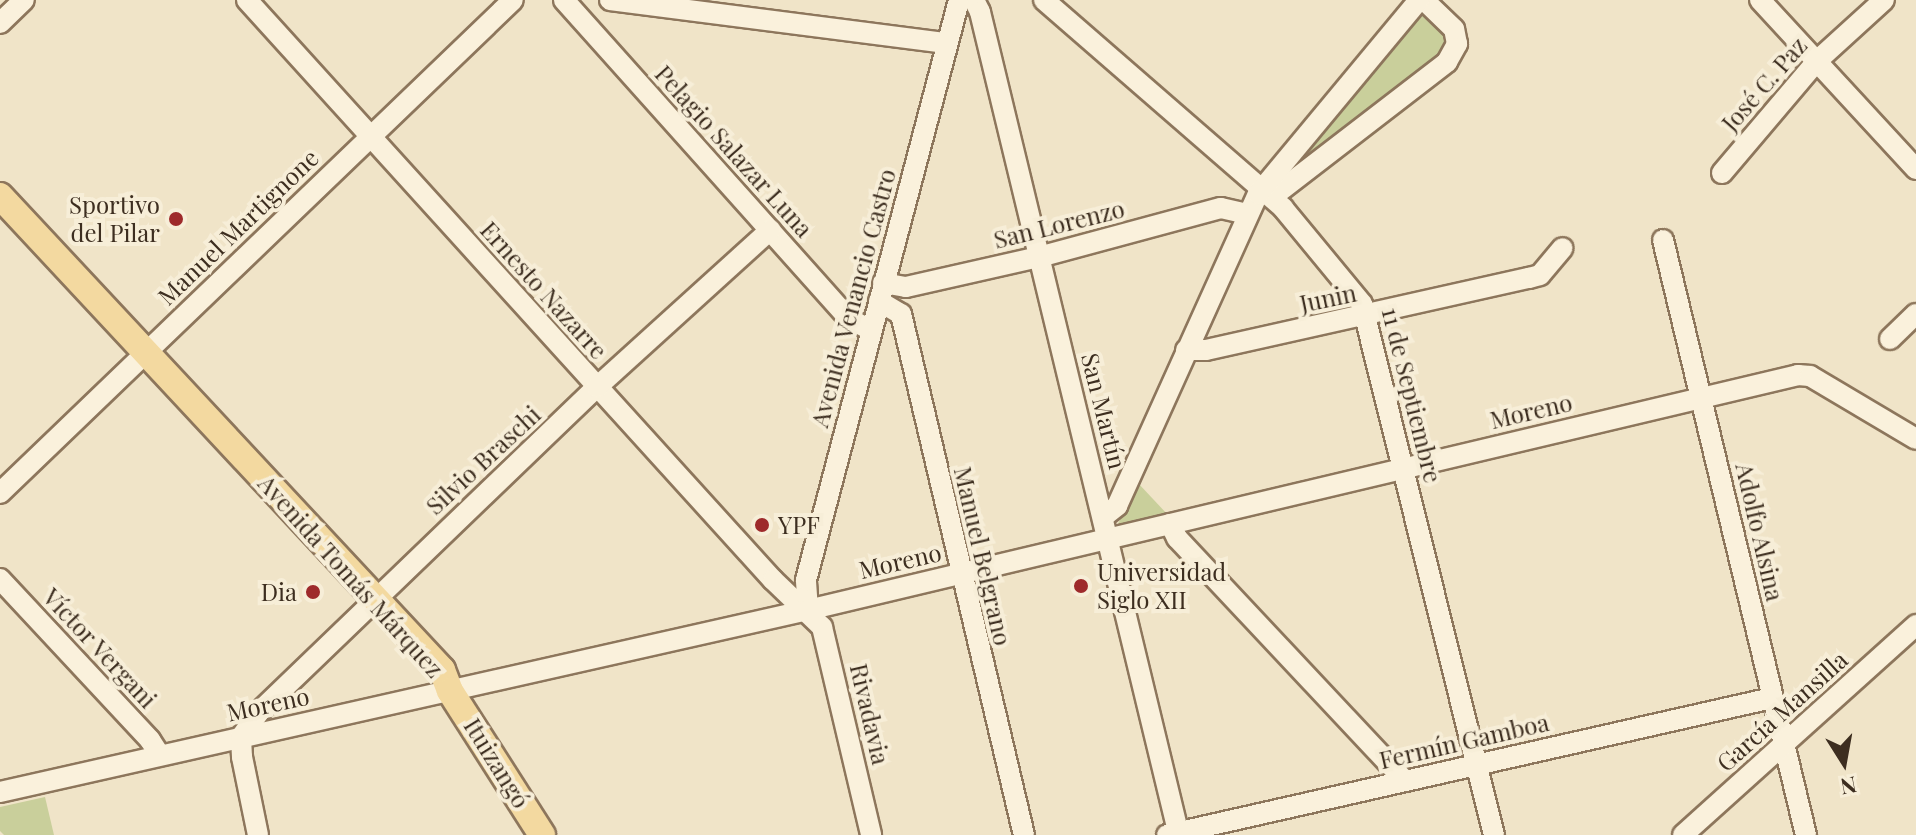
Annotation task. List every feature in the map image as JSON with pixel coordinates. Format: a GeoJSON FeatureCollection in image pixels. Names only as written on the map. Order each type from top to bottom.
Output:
{"type":"FeatureCollection","features":[{"type":"Feature","properties":{"kind":"main road","name":"Avenida Tomás Márquez"},"geometry":{"type":"LineString","coordinates":[[0,196],[141,357],[370,602],[442,670],[450,691]]}},
{"type":"Feature","properties":{"kind":"main road","name":"Avenida Tomás Márquez"},"geometry":{"type":"LineString","coordinates":[[0,219],[141,357]]}},
{"type":"Feature","properties":{"kind":"main road","name":"Ituizangó"},"geometry":{"type":"LineString","coordinates":[[450,691],[542,835]]}},
{"type":"Feature","properties":{"kind":"street"},"geometry":{"type":"LineString","coordinates":[[0,23],[24,0]]}},
{"type":"Feature","properties":{"kind":"street","name":"Ernesto Nazarre"},"geometry":{"type":"LineString","coordinates":[[247,0],[773,580],[808,610]]}},
{"type":"Feature","properties":{"kind":"street","name":"Manuel Martignone"},"geometry":{"type":"LineString","coordinates":[[0,493],[513,0]]}},
{"type":"Feature","properties":{"kind":"street"},"geometry":{"type":"LineString","coordinates":[[610,0],[946,43]]}},
{"type":"Feature","properties":{"kind":"street","name":"Avenida Venancio Castro"},"geometry":{"type":"LineString","coordinates":[[808,610],[806,580],[959,0]]}},
{"type":"Feature","properties":{"kind":"street","name":"San Martín"},"geometry":{"type":"LineString","coordinates":[[974,0],[980,12],[1103,517],[1175,834]]}},
{"type":"Feature","properties":{"kind":"street","name":"11 de Septiembre"},"geometry":{"type":"LineString","coordinates":[[1044,0],[1267,193],[1344,278],[1362,304],[1494,835]]}},
{"type":"Feature","properties":{"kind":"street"},"geometry":{"type":"LineString","coordinates":[[1103,517],[1117,506],[1247,214],[1422,0],[1454,29],[1457,44],[1447,62],[1267,193]]}},
{"type":"Feature","properties":{"kind":"street"},"geometry":{"type":"LineString","coordinates":[[1760,0],[1916,169]]}},
{"type":"Feature","properties":{"kind":"street","name":"José C. Paz"},"geometry":{"type":"LineString","coordinates":[[1722,173],[1818,60],[1884,0]]}},
{"type":"Feature","properties":{"kind":"street","name":"Pelagio Salazar Luna"},"geometry":{"type":"LineString","coordinates":[[572,2],[848,318],[871,330]]}},
{"type":"Feature","properties":{"kind":"street","name":"San Lorenzo"},"geometry":{"type":"LineString","coordinates":[[881,292],[1039,257],[1221,208],[1247,214]]}},
{"type":"Feature","properties":{"kind":"street","name":"Silvio Braschi"},"geometry":{"type":"LineString","coordinates":[[241,737],[260,711],[370,602],[597,387],[770,230]]}},
{"type":"Feature","properties":{"kind":"street","name":"Adolfo Alsina"},"geometry":{"type":"LineString","coordinates":[[1663,240],[1806,835]]}},
{"type":"Feature","properties":{"kind":"street","name":"Junin"},"geometry":{"type":"LineString","coordinates":[[1186,350],[1206,350],[1365,317],[1529,278],[1540,275],[1563,248]]}},
{"type":"Feature","properties":{"kind":"street","name":"Manuel Belgrano"},"geometry":{"type":"LineString","coordinates":[[881,292],[901,314],[1024,835]]}},
{"type":"Feature","properties":{"kind":"street"},"geometry":{"type":"LineString","coordinates":[[1890,339],[1916,314]]}},
{"type":"Feature","properties":{"kind":"street","name":"Moreno"},"geometry":{"type":"LineString","coordinates":[[0,792],[808,610],[1798,375],[1810,376],[1916,439]]}},
{"type":"Feature","properties":{"kind":"street"},"geometry":{"type":"LineString","coordinates":[[1170,524],[1177,538],[1405,781]]}},
{"type":"Feature","properties":{"kind":"street","name":"Víctor Vergani"},"geometry":{"type":"LineString","coordinates":[[0,579],[150,740],[159,754]]}},
{"type":"Feature","properties":{"kind":"street","name":"Rivadavia"},"geometry":{"type":"LineString","coordinates":[[808,610],[826,637],[871,835]]}},
{"type":"Feature","properties":{"kind":"street","name":"García Mansilla"},"geometry":{"type":"LineString","coordinates":[[1683,835],[1916,625]]}},
{"type":"Feature","properties":{"kind":"street","name":"Fermín Gamboa"},"geometry":{"type":"LineString","coordinates":[[1175,834],[1772,698]]}},
{"type":"Feature","properties":{"kind":"street"},"geometry":{"type":"LineString","coordinates":[[241,737],[242,757],[258,835]]}},
{"type":"Feature","properties":{"kind":"green space"},"geometry":{"type":"Polygon","coordinates":[[[1423,15],[1444,31],[1446,40],[1437,57],[1285,176],[1413,16],[1423,15]]]}},
{"type":"Feature","properties":{"kind":"green space"},"geometry":{"type":"Polygon","coordinates":[[[1138,483],[1168,515],[1116,528],[1138,483]]]}},
{"type":"Feature","properties":{"kind":"green space"},"geometry":{"type":"Polygon","coordinates":[[[45,797],[54,835],[4,835],[0,831],[0,807],[45,797]]]}},
{"type":"Feature","properties":{"kind":"place","name":"Sportivo del Pilar"},"geometry":{"type":"Point","coordinates":[176,219]}},
{"type":"Feature","properties":{"kind":"place","name":"YPF"},"geometry":{"type":"Point","coordinates":[762,525]}},
{"type":"Feature","properties":{"kind":"place","name":"Universidad Siglo XII"},"geometry":{"type":"Point","coordinates":[1081,586]}},
{"type":"Feature","properties":{"kind":"place","name":"Dia"},"geometry":{"type":"Point","coordinates":[313,592]}}]}
